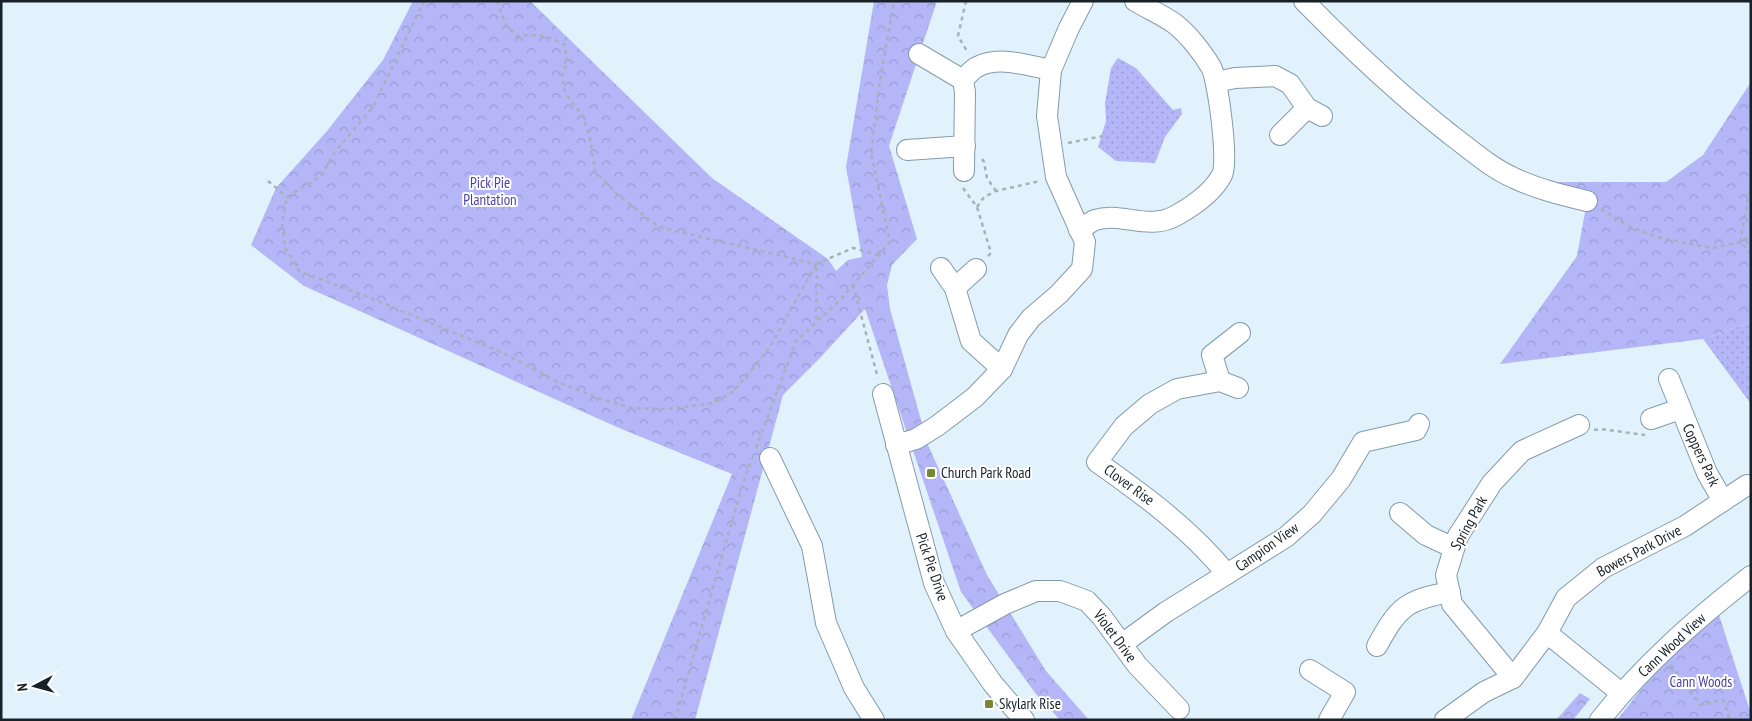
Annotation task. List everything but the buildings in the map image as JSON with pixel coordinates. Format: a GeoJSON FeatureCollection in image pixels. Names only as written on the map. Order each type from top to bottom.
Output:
{"type":"FeatureCollection","features":[{"type":"Feature","properties":{"kind":"street"},"geometry":{"type":"LineString","coordinates":[[896,445],[916,439],[937,426],[975,397],[1002,369],[1018,335],[1031,318],[1063,300],[1082,269],[1085,242],[1056,177],[1047,116],[1051,70],[1083,1]]}},
{"type":"Feature","properties":{"kind":"street"},"geometry":{"type":"LineString","coordinates":[[1079,230],[1095,220],[1112,218],[1158,222],[1176,216],[1210,190],[1224,174],[1224,144],[1216,82],[1212,68],[1190,38],[1175,24],[1135,1]]}},
{"type":"Feature","properties":{"kind":"street"},"geometry":{"type":"LineString","coordinates":[[1304,1],[1331,29],[1423,113],[1476,154],[1513,178],[1546,191],[1587,201]]}},
{"type":"Feature","properties":{"kind":"street"},"geometry":{"type":"LineString","coordinates":[[919,54],[970,74]]}},
{"type":"Feature","properties":{"kind":"street"},"geometry":{"type":"LineString","coordinates":[[964,171],[966,92],[970,74],[990,63],[1009,62],[1051,70]]}},
{"type":"Feature","properties":{"kind":"street"},"geometry":{"type":"LineString","coordinates":[[1216,82],[1236,78],[1274,76],[1290,84],[1315,112],[1280,135]]}},
{"type":"Feature","properties":{"kind":"street"},"geometry":{"type":"LineString","coordinates":[[907,150],[964,146]]}},
{"type":"Feature","properties":{"kind":"street"},"geometry":{"type":"LineString","coordinates":[[941,268],[955,288],[971,341],[1002,369]]}},
{"type":"Feature","properties":{"kind":"street"},"geometry":{"type":"LineString","coordinates":[[955,288],[976,269]]}},
{"type":"Feature","properties":{"kind":"street","name":"Clover Rise"},"geometry":{"type":"LineString","coordinates":[[1228,574],[1212,555],[1153,501],[1097,462],[1124,426],[1150,404],[1178,389],[1229,384],[1212,355],[1240,333]]}},
{"type":"Feature","properties":{"kind":"street","name":"Coppers Park"},"geometry":{"type":"LineString","coordinates":[[1669,379],[1707,473],[1723,501]]}},
{"type":"Feature","properties":{"kind":"street","name":"Pick Pie Drive"},"geometry":{"type":"LineString","coordinates":[[883,394],[934,583],[956,631],[993,684],[1024,720]]}},
{"type":"Feature","properties":{"kind":"street","name":"Coppers Park"},"geometry":{"type":"LineString","coordinates":[[1651,419],[1680,409]]}},
{"type":"Feature","properties":{"kind":"street","name":"Campion View"},"geometry":{"type":"LineString","coordinates":[[1122,644],[1166,612],[1286,537],[1312,514],[1341,479],[1363,442],[1416,430],[1418,424]]}},
{"type":"Feature","properties":{"kind":"street","name":"Spring Park"},"geometry":{"type":"LineString","coordinates":[[1513,678],[1452,604],[1446,575],[1458,536],[1492,483],[1522,451],[1579,425]]}},
{"type":"Feature","properties":{"kind":"street"},"geometry":{"type":"LineString","coordinates":[[770,458],[812,546],[826,623],[854,688],[874,720]]}},
{"type":"Feature","properties":{"kind":"street","name":"Bowers Park Drive"},"geometry":{"type":"LineString","coordinates":[[1445,720],[1484,692],[1513,678],[1547,633],[1566,598],[1603,568],[1676,531],[1747,485]]}},
{"type":"Feature","properties":{"kind":"street"},"geometry":{"type":"LineString","coordinates":[[1400,513],[1426,535],[1454,548]]}},
{"type":"Feature","properties":{"kind":"street","name":"Cann Wood View"},"geometry":{"type":"LineString","coordinates":[[1600,720],[1621,693],[1662,652],[1695,621],[1751,576]]}},
{"type":"Feature","properties":{"kind":"street","name":"Violet Drive"},"geometry":{"type":"LineString","coordinates":[[956,631],[1005,604],[1036,591],[1060,591],[1087,601],[1102,617],[1137,665],[1179,710]]}},
{"type":"Feature","properties":{"kind":"street"},"geometry":{"type":"LineString","coordinates":[[1377,646],[1399,611],[1414,601],[1450,592]]}},
{"type":"Feature","properties":{"kind":"street"},"geometry":{"type":"LineString","coordinates":[[1547,633],[1621,693]]}},
{"type":"Feature","properties":{"kind":"street"},"geometry":{"type":"LineString","coordinates":[[1310,670],[1345,692],[1328,720]]}},
{"type":"Feature","properties":{"kind":"path"},"geometry":{"type":"LineString","coordinates":[[424,1],[373,107],[334,153],[321,176],[287,196],[282,222],[285,247],[299,271],[492,348],[558,382],[598,398],[631,408],[667,409],[714,403],[734,391],[770,347],[816,264]]}},
{"type":"Feature","properties":{"kind":"path"},"geometry":{"type":"LineString","coordinates":[[497,1],[505,23],[516,36],[551,37],[565,45],[567,63],[562,74],[565,93],[583,116],[590,138],[595,170],[617,194],[659,228],[816,264],[853,248],[878,255]]}},
{"type":"Feature","properties":{"kind":"path"},"geometry":{"type":"LineString","coordinates":[[675,720],[743,483],[796,341],[841,298],[890,242],[871,153],[880,81],[894,1]]}},
{"type":"Feature","properties":{"kind":"path"},"geometry":{"type":"LineString","coordinates":[[966,1],[958,36],[970,74]]}},
{"type":"Feature","properties":{"kind":"path"},"geometry":{"type":"LineString","coordinates":[[1052,146],[1103,136]]}},
{"type":"Feature","properties":{"kind":"path"},"geometry":{"type":"LineString","coordinates":[[964,171],[958,181],[977,207],[991,253],[976,269]]}},
{"type":"Feature","properties":{"kind":"path"},"geometry":{"type":"LineString","coordinates":[[977,207],[984,197],[996,191],[1056,177]]}},
{"type":"Feature","properties":{"kind":"path"},"geometry":{"type":"LineString","coordinates":[[268,181],[287,196]]}},
{"type":"Feature","properties":{"kind":"path"},"geometry":{"type":"LineString","coordinates":[[1740,242],[1751,183]]}},
{"type":"Feature","properties":{"kind":"path"},"geometry":{"type":"LineString","coordinates":[[1587,201],[1628,226],[1657,237],[1713,248],[1740,242],[1751,236]]}},
{"type":"Feature","properties":{"kind":"path"},"geometry":{"type":"LineString","coordinates":[[1740,242],[1751,253]]}},
{"type":"Feature","properties":{"kind":"path"},"geometry":{"type":"LineString","coordinates":[[816,264],[816,322]]}},
{"type":"Feature","properties":{"kind":"path"},"geometry":{"type":"LineString","coordinates":[[853,285],[883,394]]}},
{"type":"Feature","properties":{"kind":"path"},"geometry":{"type":"LineString","coordinates":[[1579,425],[1584,432],[1601,429],[1643,436],[1654,431],[1651,419]]}},
{"type":"Feature","properties":{"kind":"path"},"geometry":{"type":"LineString","coordinates":[[1662,652],[1700,705],[1724,700],[1730,720]]}},
{"type":"Feature","properties":{"kind":"green space","name":"Pick Pie Plantation"},"geometry":{"type":"Polygon","coordinates":[[[413,1],[530,1],[712,178],[828,259],[836,271],[848,260],[862,257],[846,167],[874,1],[937,1],[889,146],[917,239],[892,265],[887,285],[890,309],[928,445],[987,575],[1046,671],[1089,720],[1060,720],[1036,694],[961,592],[865,309],[783,395],[695,720],[631,720],[732,474],[619,428],[304,286],[251,245],[276,188],[327,131],[383,60],[413,1]]]}},
{"type":"Feature","properties":{"kind":"green space"},"geometry":{"type":"Polygon","coordinates":[[[1118,58],[1136,68],[1173,110],[1181,108],[1182,114],[1165,137],[1155,163],[1116,161],[1098,147],[1106,121],[1105,103],[1111,68],[1118,58]]]}},
{"type":"Feature","properties":{"kind":"green space"},"geometry":{"type":"Polygon","coordinates":[[[1751,82],[1751,322],[1703,339],[1500,364],[1577,256],[1587,201],[1548,182],[1666,182],[1703,155],[1751,82]]]}},
{"type":"Feature","properties":{"kind":"green space"},"geometry":{"type":"Polygon","coordinates":[[[1751,322],[1751,404],[1703,339],[1751,322]]]}},
{"type":"Feature","properties":{"kind":"green space","name":"Cann Woods"},"geometry":{"type":"Polygon","coordinates":[[[1718,612],[1751,714],[1751,720],[1617,720],[1646,683],[1718,612]]]}},
{"type":"Feature","properties":{"kind":"green space"},"geometry":{"type":"Polygon","coordinates":[[[1580,693],[1590,699],[1573,720],[1556,720],[1580,693]]]}},
{"type":"Feature","properties":{"kind":"place","name":"Church Park Road"},"geometry":{"type":"Point","coordinates":[931,473]}},
{"type":"Feature","properties":{"kind":"place","name":"Skylark Rise"},"geometry":{"type":"Point","coordinates":[989,704]}}]}
